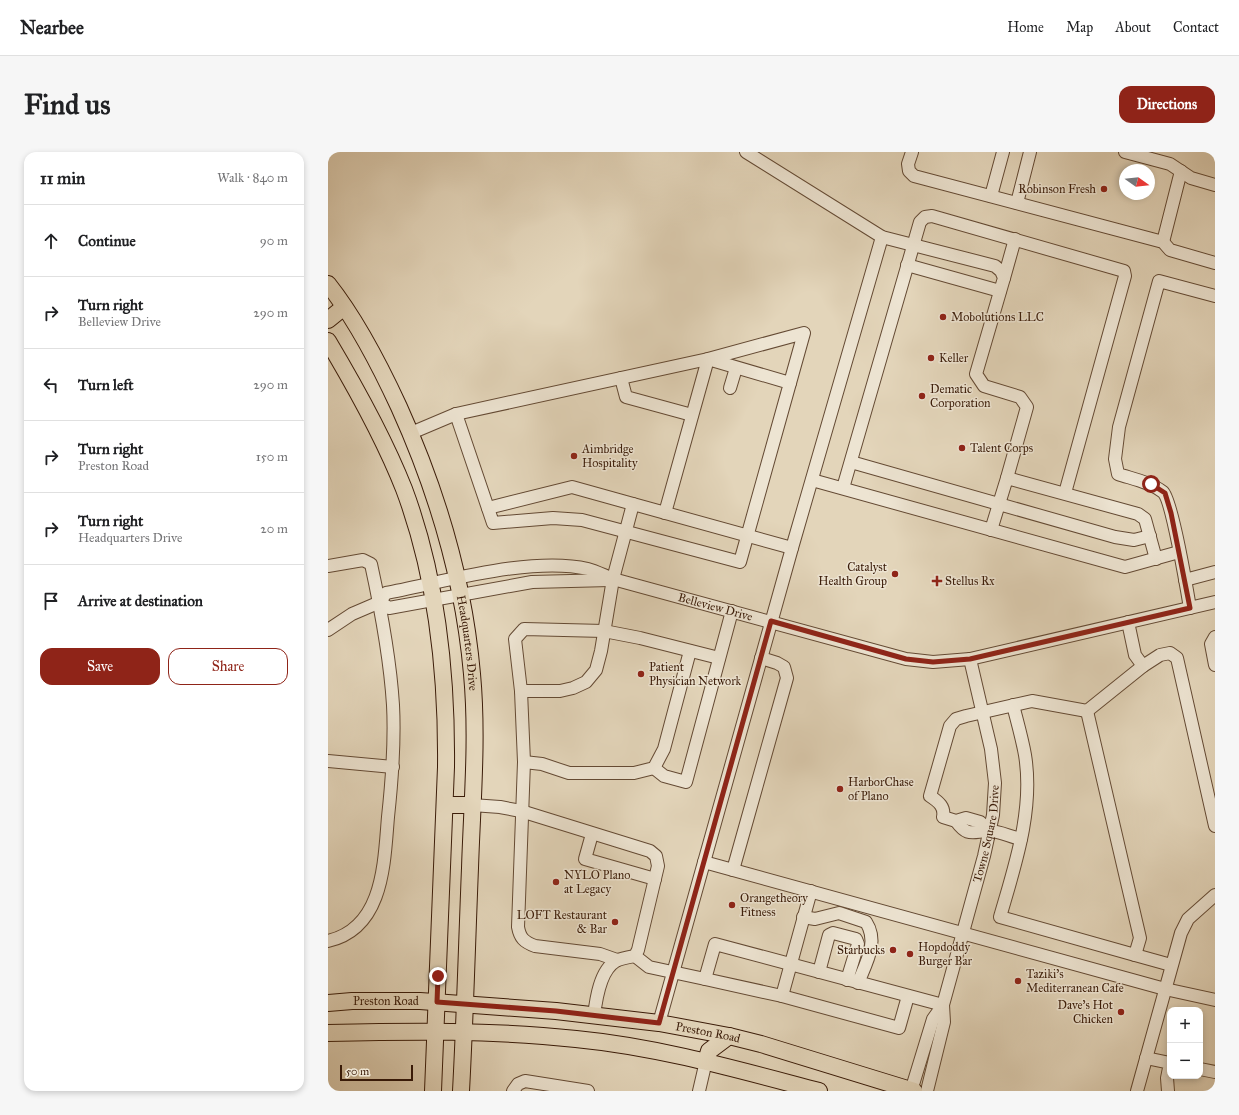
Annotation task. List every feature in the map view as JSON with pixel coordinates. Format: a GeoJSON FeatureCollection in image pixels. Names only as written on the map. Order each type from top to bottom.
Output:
{"type":"FeatureCollection","features":[{"type":"Feature","properties":{"kind":"main road","name":"Headquarters Drive"},"geometry":{"type":"LineString","coordinates":[[328,284],[344,307],[387,381],[411,433],[433,490],[459,595],[472,674],[474,742],[461,1091]]}},
{"type":"Feature","properties":{"kind":"main road"},"geometry":{"type":"LineString","coordinates":[[328,320],[344,307]]}},
{"type":"Feature","properties":{"kind":"main road"},"geometry":{"type":"LineString","coordinates":[[328,341],[374,427],[404,489],[432,592],[440,646],[446,716],[445,805],[433,1091]]}},
{"type":"Feature","properties":{"kind":"main road"},"geometry":{"type":"LineString","coordinates":[[445,805],[472,805]]}},
{"type":"Feature","properties":{"kind":"main road","name":"Preston Road"},"geometry":{"type":"LineString","coordinates":[[328,1003],[352,1001],[437,1002],[659,1023],[729,1036],[916,1091]]}},
{"type":"Feature","properties":{"kind":"main road"},"geometry":{"type":"LineString","coordinates":[[328,1033],[464,1032],[578,1039],[706,1061],[819,1091]]}},
{"type":"Feature","properties":{"kind":"main road"},"geometry":{"type":"LineString","coordinates":[[706,1061],[709,1051],[729,1036]]}},
{"type":"Feature","properties":{"kind":"street"},"geometry":{"type":"LineString","coordinates":[[746,152],[882,237],[995,266],[1004,278]]}},
{"type":"Feature","properties":{"kind":"street"},"geometry":{"type":"LineString","coordinates":[[912,152],[908,164],[909,171],[914,176],[1163,242],[1170,250],[1215,263]]}},
{"type":"Feature","properties":{"kind":"street"},"geometry":{"type":"LineString","coordinates":[[991,196],[1003,152]]}},
{"type":"Feature","properties":{"kind":"street"},"geometry":{"type":"LineString","coordinates":[[1017,203],[1030,152]]}},
{"type":"Feature","properties":{"kind":"street"},"geometry":{"type":"LineString","coordinates":[[1125,152],[1170,164],[1191,178],[1215,185]]}},
{"type":"Feature","properties":{"kind":"street"},"geometry":{"type":"LineString","coordinates":[[1163,242],[1181,171]]}},
{"type":"Feature","properties":{"kind":"street"},"geometry":{"type":"LineString","coordinates":[[843,488],[920,222],[925,217],[932,216],[1124,271],[1125,276],[1065,494]]}},
{"type":"Feature","properties":{"kind":"street"},"geometry":{"type":"LineString","coordinates":[[659,1023],[771,621],[882,237]]}},
{"type":"Feature","properties":{"kind":"street"},"geometry":{"type":"LineString","coordinates":[[991,530],[1027,407],[1020,396],[984,386],[976,374],[1015,240]]}},
{"type":"Feature","properties":{"kind":"street"},"geometry":{"type":"LineString","coordinates":[[907,265],[1000,291]]}},
{"type":"Feature","properties":{"kind":"street"},"geometry":{"type":"LineString","coordinates":[[1190,608],[1171,513],[1165,493],[1151,484],[1118,474],[1115,459],[1119,427],[1159,280],[1215,296]]}},
{"type":"Feature","properties":{"kind":"street"},"geometry":{"type":"LineString","coordinates":[[411,433],[456,414],[708,359],[804,333],[740,562],[582,520],[553,518],[493,523],[456,414]]}},
{"type":"Feature","properties":{"kind":"street"},"geometry":{"type":"LineString","coordinates":[[708,359],[790,383]]}},
{"type":"Feature","properties":{"kind":"street"},"geometry":{"type":"LineString","coordinates":[[665,513],[708,359]]}},
{"type":"Feature","properties":{"kind":"street"},"geometry":{"type":"LineString","coordinates":[[730,388],[736,368]]}},
{"type":"Feature","properties":{"kind":"street"},"geometry":{"type":"LineString","coordinates":[[621,378],[626,397],[692,415]]}},
{"type":"Feature","properties":{"kind":"street"},"geometry":{"type":"LineString","coordinates":[[851,462],[1115,537],[1134,540],[1150,536]]}},
{"type":"Feature","properties":{"kind":"street"},"geometry":{"type":"LineString","coordinates":[[1007,478],[1138,514],[1145,519],[1156,559]]}},
{"type":"Feature","properties":{"kind":"street"},"geometry":{"type":"LineString","coordinates":[[812,480],[1125,567],[1179,552]]}},
{"type":"Feature","properties":{"kind":"street"},"geometry":{"type":"LineString","coordinates":[[488,508],[572,487],[792,548]]}},
{"type":"Feature","properties":{"kind":"street"},"geometry":{"type":"LineString","coordinates":[[521,691],[560,691],[573,688],[586,682],[596,670],[601,651],[613,579],[633,504]]}},
{"type":"Feature","properties":{"kind":"street"},"geometry":{"type":"LineString","coordinates":[[328,566],[363,560],[371,564],[380,602],[388,651],[393,706],[393,768],[383,875],[375,901],[363,919],[349,933],[328,941]]}},
{"type":"Feature","properties":{"kind":"street","name":"Belleview Drive"},"geometry":{"type":"LineString","coordinates":[[432,592],[456,579],[532,566],[563,565],[589,569],[613,579],[732,610],[906,659],[933,662],[970,659],[1215,602]]}},
{"type":"Feature","properties":{"kind":"street"},"geometry":{"type":"LineString","coordinates":[[1185,580],[1215,572]]}},
{"type":"Feature","properties":{"kind":"street","name":"Belleview Drive"},"geometry":{"type":"LineString","coordinates":[[432,592],[459,595],[532,582],[562,580],[587,582],[613,579]]}},
{"type":"Feature","properties":{"kind":"street"},"geometry":{"type":"LineString","coordinates":[[328,630],[352,614],[380,602],[386,593],[432,592]]}},
{"type":"Feature","properties":{"kind":"street"},"geometry":{"type":"LineString","coordinates":[[654,768],[664,776],[686,782],[732,610]]}},
{"type":"Feature","properties":{"kind":"street"},"geometry":{"type":"LineString","coordinates":[[1128,622],[1135,654],[1143,666]]}},
{"type":"Feature","properties":{"kind":"street"},"geometry":{"type":"LineString","coordinates":[[635,956],[618,960],[600,954],[535,946],[526,943],[520,936],[518,927],[524,762],[521,691],[515,639],[524,629],[604,631],[719,658]]}},
{"type":"Feature","properties":{"kind":"street"},"geometry":{"type":"LineString","coordinates":[[1215,637],[1212,644],[1215,665]]}},
{"type":"Feature","properties":{"kind":"street"},"geometry":{"type":"LineString","coordinates":[[524,762],[542,764],[569,773],[634,773],[654,768],[664,749],[690,651]]}},
{"type":"Feature","properties":{"kind":"street"},"geometry":{"type":"LineString","coordinates":[[1021,839],[990,831],[977,834],[962,830],[956,821],[943,818],[944,811],[939,802],[930,796],[950,726],[956,719],[1032,701],[1087,711],[1143,666],[1160,655],[1170,653],[1176,658],[1215,826]]}},
{"type":"Feature","properties":{"kind":"street"},"geometry":{"type":"LineString","coordinates":[[733,870],[786,678],[784,667],[761,658]]}},
{"type":"Feature","properties":{"kind":"street","name":"Towne Square Drive"},"geometry":{"type":"LineString","coordinates":[[916,1091],[933,1019],[943,1005],[993,815],[995,783],[990,749],[970,659]]}},
{"type":"Feature","properties":{"kind":"street"},"geometry":{"type":"LineString","coordinates":[[1013,705],[1025,756],[1026,769],[1024,820],[1021,839],[1000,917],[1171,965]]}},
{"type":"Feature","properties":{"kind":"street"},"geometry":{"type":"LineString","coordinates":[[1087,711],[1140,938],[1136,955]]}},
{"type":"Feature","properties":{"kind":"street"},"geometry":{"type":"LineString","coordinates":[[328,761],[393,768]]}},
{"type":"Feature","properties":{"kind":"street"},"geometry":{"type":"LineString","coordinates":[[472,805],[500,807],[522,811],[592,834],[650,850],[656,856],[658,866],[635,956]]}},
{"type":"Feature","properties":{"kind":"street"},"geometry":{"type":"LineString","coordinates":[[592,834],[585,859],[655,879]]}},
{"type":"Feature","properties":{"kind":"street"},"geometry":{"type":"LineString","coordinates":[[704,862],[1165,989],[1215,1000]]}},
{"type":"Feature","properties":{"kind":"street"},"geometry":{"type":"LineString","coordinates":[[782,996],[811,891]]}},
{"type":"Feature","properties":{"kind":"street"},"geometry":{"type":"LineString","coordinates":[[1136,1091],[1181,932],[1188,919],[1215,896]]}},
{"type":"Feature","properties":{"kind":"street"},"geometry":{"type":"LineString","coordinates":[[803,917],[815,919],[839,913],[866,922],[873,936],[869,956],[853,981]]}},
{"type":"Feature","properties":{"kind":"street"},"geometry":{"type":"LineString","coordinates":[[819,972],[829,935],[833,933],[856,939],[858,944],[853,981]]}},
{"type":"Feature","properties":{"kind":"street"},"geometry":{"type":"LineString","coordinates":[[705,979],[715,944],[943,1005]]}},
{"type":"Feature","properties":{"kind":"street"},"geometry":{"type":"LineString","coordinates":[[635,956],[649,967],[782,996],[899,1028],[908,996]]}},
{"type":"Feature","properties":{"kind":"street"},"geometry":{"type":"LineString","coordinates":[[594,1016],[597,990],[607,972],[618,960]]}},
{"type":"Feature","properties":{"kind":"street"},"geometry":{"type":"LineString","coordinates":[[1146,1058],[1167,1062]]}},
{"type":"Feature","properties":{"kind":"street"},"geometry":{"type":"LineString","coordinates":[[698,1091],[706,1061]]}},
{"type":"Feature","properties":{"kind":"street"},"geometry":{"type":"LineString","coordinates":[[1203,1070],[1215,1072]]}},
{"type":"Feature","properties":{"kind":"street"},"geometry":{"type":"LineString","coordinates":[[1167,1079],[1168,1091]]}},
{"type":"Feature","properties":{"kind":"street"},"geometry":{"type":"LineString","coordinates":[[513,1091],[518,1084],[525,1081],[588,1091]]}},
{"type":"Feature","properties":{"kind":"place","name":"Robinson Fresh"},"geometry":{"type":"Point","coordinates":[1104,189]}},
{"type":"Feature","properties":{"kind":"place","name":"Mobolutions LLC"},"geometry":{"type":"Point","coordinates":[943,317]}},
{"type":"Feature","properties":{"kind":"place","name":"Keller"},"geometry":{"type":"Point","coordinates":[931,358]}},
{"type":"Feature","properties":{"kind":"place","name":"Dematic Corporation"},"geometry":{"type":"Point","coordinates":[922,396]}},
{"type":"Feature","properties":{"kind":"place","name":"Talent Corps"},"geometry":{"type":"Point","coordinates":[962,448]}},
{"type":"Feature","properties":{"kind":"place","name":"Aimbridge Hospitality"},"geometry":{"type":"Point","coordinates":[574,456]}},
{"type":"Feature","properties":{"kind":"place","name":"Catalyst Health Group"},"geometry":{"type":"Point","coordinates":[895,574]}},
{"type":"Feature","properties":{"kind":"place","name":"Stellus Rx"},"geometry":{"type":"Point","coordinates":[937,581]}},
{"type":"Feature","properties":{"kind":"place","name":"Patient Physician Network"},"geometry":{"type":"Point","coordinates":[641,674]}},
{"type":"Feature","properties":{"kind":"place","name":"HarborChase of Plano"},"geometry":{"type":"Point","coordinates":[840,789]}},
{"type":"Feature","properties":{"kind":"place","name":"NYLO Plano at Legacy"},"geometry":{"type":"Point","coordinates":[556,882]}},
{"type":"Feature","properties":{"kind":"place","name":"Orangetheory Fitness"},"geometry":{"type":"Point","coordinates":[732,905]}},
{"type":"Feature","properties":{"kind":"place","name":"LOFT Restaurant & Bar"},"geometry":{"type":"Point","coordinates":[615,922]}},
{"type":"Feature","properties":{"kind":"place","name":"Starbucks"},"geometry":{"type":"Point","coordinates":[893,950]}},
{"type":"Feature","properties":{"kind":"place","name":"Hopdoddy Burger Bar"},"geometry":{"type":"Point","coordinates":[910,954]}},
{"type":"Feature","properties":{"kind":"place","name":"Taziki's Mediterranean Cafe"},"geometry":{"type":"Point","coordinates":[1018,981]}},
{"type":"Feature","properties":{"kind":"place","name":"Dave's Hot Chicken"},"geometry":{"type":"Point","coordinates":[1121,1012]}},
{"type":"Feature","properties":{"kind":"route"},"geometry":{"type":"LineString","coordinates":[[438,976],[437,1002],[556,1011],[659,1023],[771,621],[906,659],[933,662],[970,659],[1190,608],[1171,513],[1165,493],[1151,484]]}}]}
